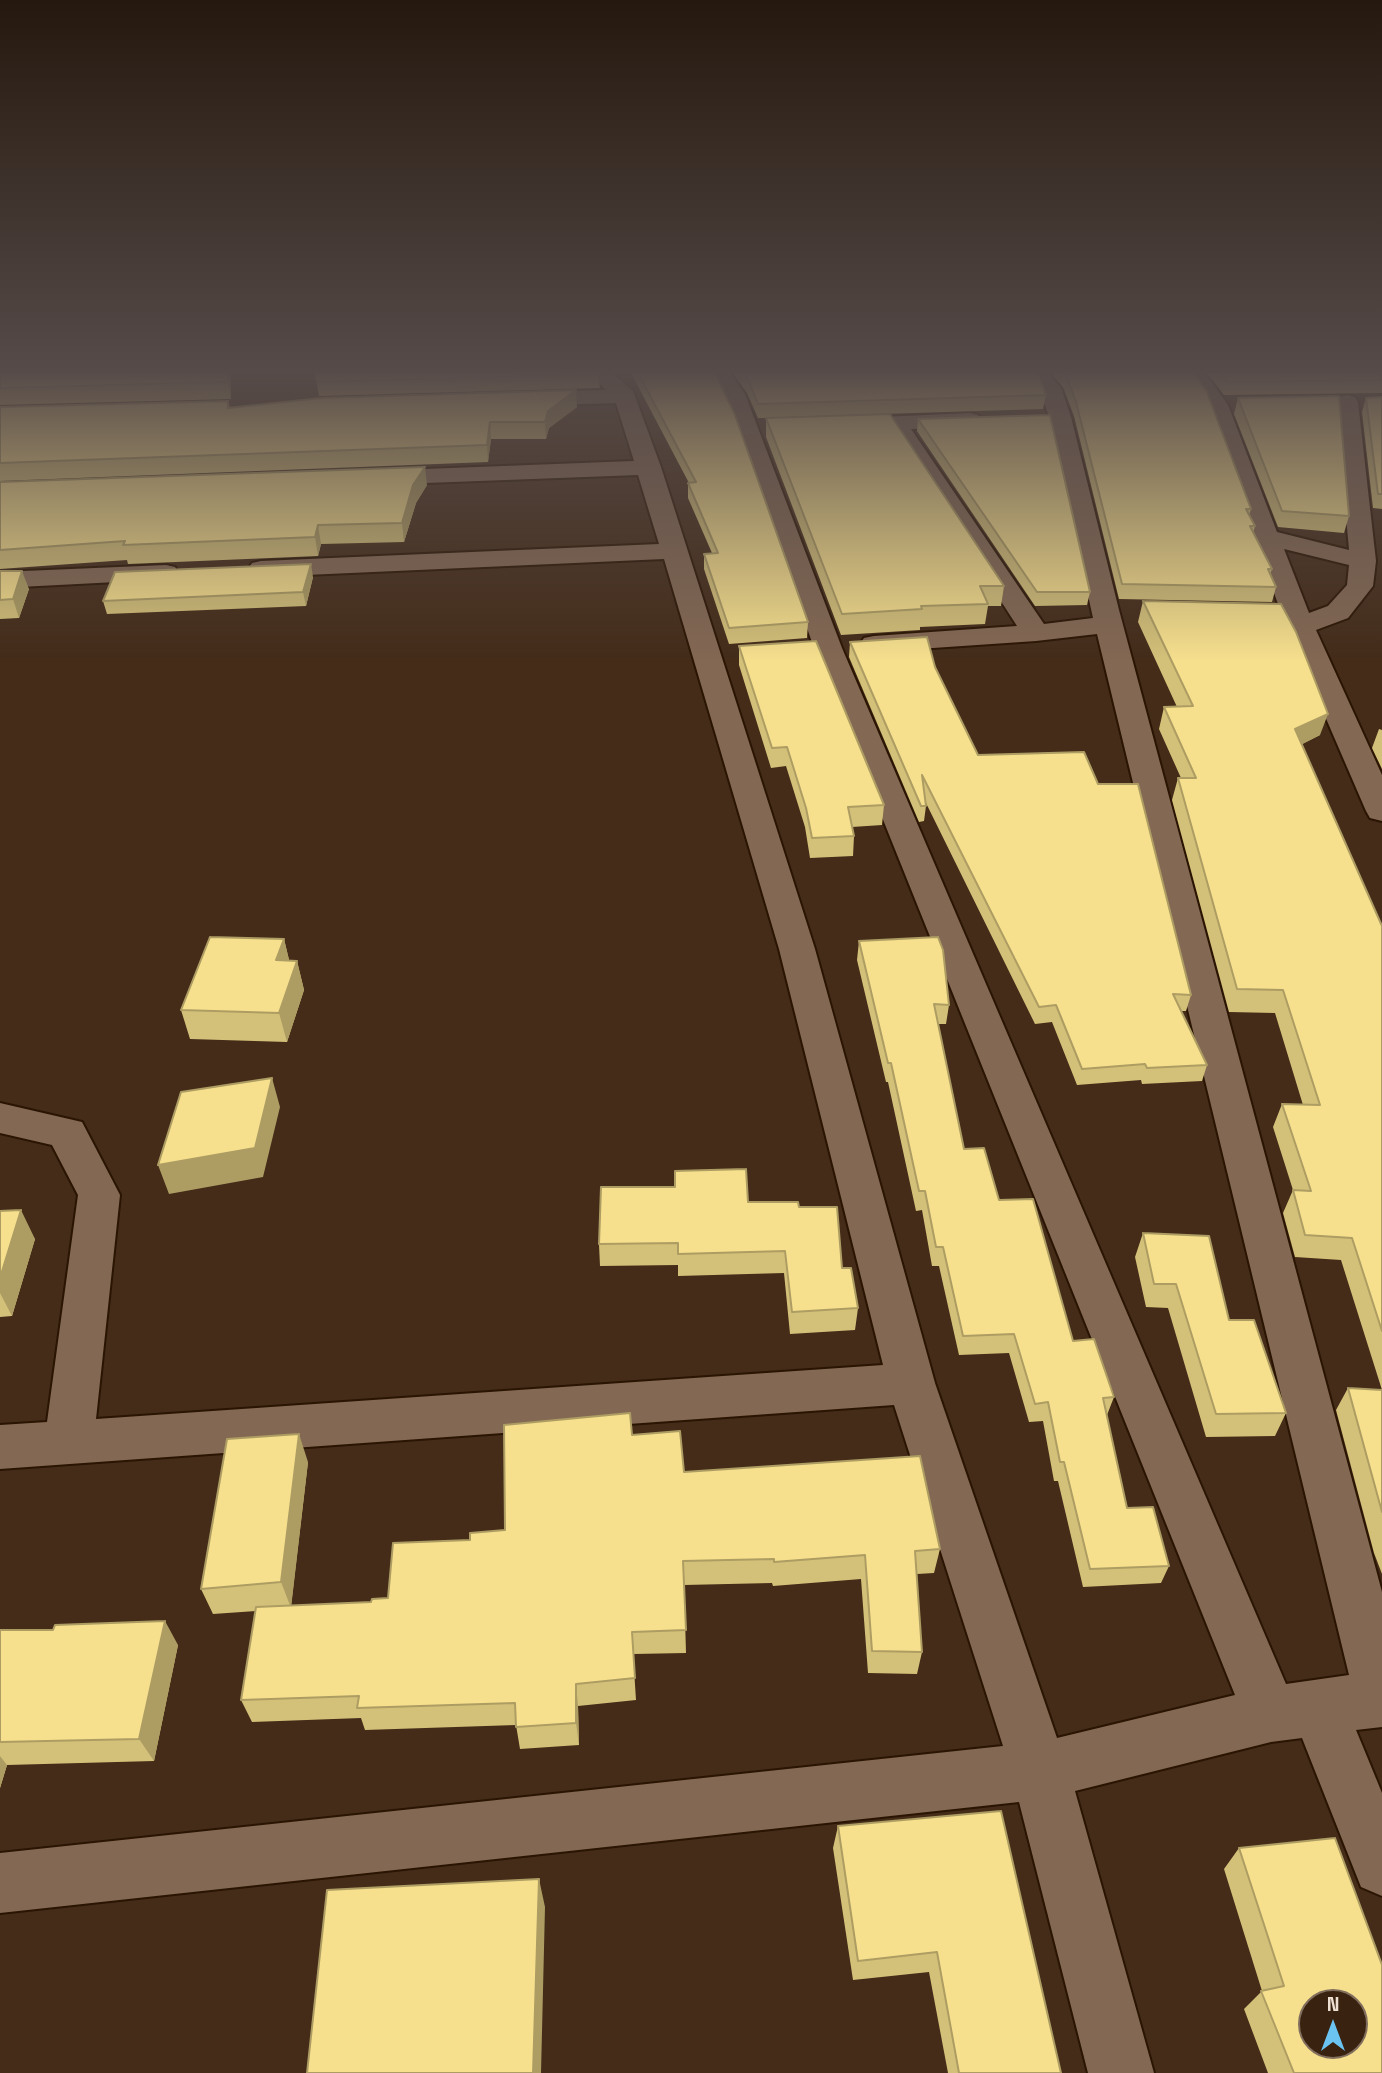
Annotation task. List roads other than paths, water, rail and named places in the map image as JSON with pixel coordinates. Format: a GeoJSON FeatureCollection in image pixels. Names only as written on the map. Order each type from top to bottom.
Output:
{"type":"FeatureCollection","features":[{"type":"Feature","properties":{"kind":"street"},"geometry":{"type":"LineString","coordinates":[[347,479],[580,470]]}},
{"type":"Feature","properties":{"kind":"street"},"geometry":{"type":"LineString","coordinates":[[650,470],[675,551],[722,655],[911,1383],[1040,1771],[1121,2073]]}},
{"type":"Feature","properties":{"kind":"street"},"geometry":{"type":"LineString","coordinates":[[771,470],[815,649],[1295,1711],[1382,1866]]}},
{"type":"Feature","properties":{"kind":"street"},"geometry":{"type":"LineString","coordinates":[[929,470],[1037,633]]}},
{"type":"Feature","properties":{"kind":"street"},"geometry":{"type":"LineString","coordinates":[[0,1883],[1040,1771],[1295,1711],[1382,1698],[1116,615],[1064,470]]}},
{"type":"Feature","properties":{"kind":"street"},"geometry":{"type":"LineString","coordinates":[[1248,470],[1288,618],[1382,811]]}},
{"type":"Feature","properties":{"kind":"street"},"geometry":{"type":"LineString","coordinates":[[1288,618],[1338,612],[1360,586],[1363,561],[1355,500],[1356,470]]}},
{"type":"Feature","properties":{"kind":"street"},"geometry":{"type":"LineString","coordinates":[[1266,537],[1363,561]]}},
{"type":"Feature","properties":{"kind":"street"},"geometry":{"type":"LineString","coordinates":[[234,570],[675,551]]}},
{"type":"Feature","properties":{"kind":"street"},"geometry":{"type":"LineString","coordinates":[[0,580],[192,572]]}},
{"type":"Feature","properties":{"kind":"street"},"geometry":{"type":"LineString","coordinates":[[815,649],[1037,633],[1116,615]]}},
{"type":"Feature","properties":{"kind":"street"},"geometry":{"type":"LineString","coordinates":[[0,1118],[67,1133],[99,1195],[69,1442]]}},
{"type":"Feature","properties":{"kind":"street"},"geometry":{"type":"LineString","coordinates":[[0,1447],[911,1383]]}}]}
